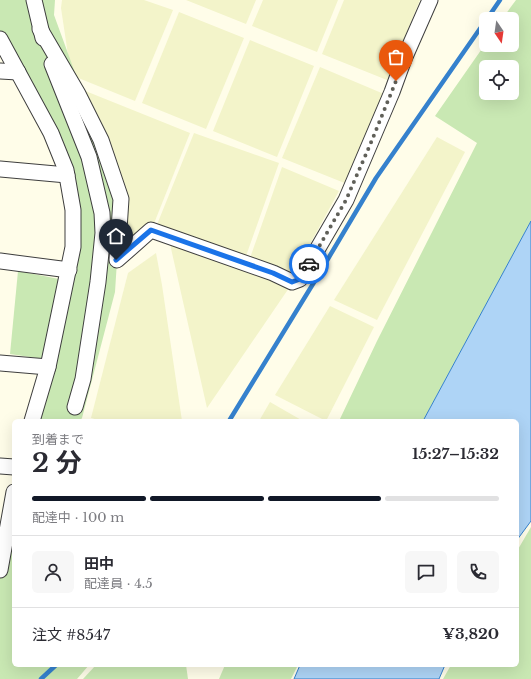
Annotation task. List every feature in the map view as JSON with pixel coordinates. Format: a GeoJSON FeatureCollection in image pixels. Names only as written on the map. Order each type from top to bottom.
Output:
{"type":"FeatureCollection","features":[{"type":"Feature","properties":{"kind":"street"},"geometry":{"type":"LineString","coordinates":[[34,0],[40,29],[51,64],[89,158],[102,213],[103,233],[98,282],[83,378],[75,407]]}},
{"type":"Feature","properties":{"kind":"street"},"geometry":{"type":"LineString","coordinates":[[40,29],[78,94],[101,140],[122,199],[116,260],[151,230],[273,273],[292,282],[300,279],[346,200],[430,0]]}},
{"type":"Feature","properties":{"kind":"street"},"geometry":{"type":"LineString","coordinates":[[0,39],[51,133],[66,170],[73,210],[73,247],[48,367],[33,419]]}},
{"type":"Feature","properties":{"kind":"street"},"geometry":{"type":"LineString","coordinates":[[0,71],[18,72]]}},
{"type":"Feature","properties":{"kind":"street"},"geometry":{"type":"LineString","coordinates":[[0,168],[67,175]]}},
{"type":"Feature","properties":{"kind":"street"},"geometry":{"type":"LineString","coordinates":[[0,261],[68,270]]}},
{"type":"Feature","properties":{"kind":"street"},"geometry":{"type":"LineString","coordinates":[[0,363],[48,367]]}},
{"type":"Feature","properties":{"kind":"street"},"geometry":{"type":"LineString","coordinates":[[0,466],[12,467]]}},
{"type":"Feature","properties":{"kind":"street"},"geometry":{"type":"LineString","coordinates":[[0,570],[12,503]]}},
{"type":"Feature","properties":{"kind":"green space"},"geometry":{"type":"Polygon","coordinates":[[[0,0],[55,0],[54,15],[121,199],[115,292],[81,419],[31,419],[73,215],[51,133],[0,38],[0,0]]]}},
{"type":"Feature","properties":{"kind":"green space"},"geometry":{"type":"Polygon","coordinates":[[[62,0],[144,0],[173,10],[135,101],[71,75],[61,8],[62,0]]]}},
{"type":"Feature","properties":{"kind":"green space"},"geometry":{"type":"Polygon","coordinates":[[[186,0],[256,0],[246,24],[186,0]]]}},
{"type":"Feature","properties":{"kind":"green space"},"geometry":{"type":"Polygon","coordinates":[[[263,0],[338,0],[317,52],[252,26],[263,0]]]}},
{"type":"Feature","properties":{"kind":"green space"},"geometry":{"type":"Polygon","coordinates":[[[344,0],[420,0],[387,80],[322,54],[344,0]]]}},
{"type":"Feature","properties":{"kind":"green space"},"geometry":{"type":"Polygon","coordinates":[[[516,0],[531,0],[531,221],[424,419],[340,419],[377,341],[477,143],[435,116],[480,52],[519,52],[519,12],[507,12],[516,0]]]}},
{"type":"Feature","properties":{"kind":"green space"},"geometry":{"type":"Polygon","coordinates":[[[179,12],[244,38],[206,129],[142,103],[179,12]]]}},
{"type":"Feature","properties":{"kind":"green space"},"geometry":{"type":"Polygon","coordinates":[[[250,40],[314,66],[277,157],[213,131],[250,40]]]}},
{"type":"Feature","properties":{"kind":"green space"},"geometry":{"type":"Polygon","coordinates":[[[320,67],[384,94],[347,184],[282,158],[320,67]]]}},
{"type":"Feature","properties":{"kind":"green space"},"geometry":{"type":"Polygon","coordinates":[[[73,86],[190,133],[153,226],[121,249],[73,86]]]}},
{"type":"Feature","properties":{"kind":"green space"},"geometry":{"type":"Polygon","coordinates":[[[194,133],[279,163],[246,256],[156,227],[194,133]]]}},
{"type":"Feature","properties":{"kind":"green space"},"geometry":{"type":"Polygon","coordinates":[[[437,137],[465,152],[377,320],[334,300],[437,137]]]}},
{"type":"Feature","properties":{"kind":"green space"},"geometry":{"type":"Polygon","coordinates":[[[282,167],[339,191],[293,275],[250,258],[282,167]]]}},
{"type":"Feature","properties":{"kind":"green space"},"geometry":{"type":"Polygon","coordinates":[[[170,244],[291,285],[207,408],[170,244]]]}},
{"type":"Feature","properties":{"kind":"green space"},"geometry":{"type":"Polygon","coordinates":[[[156,253],[182,419],[91,418],[128,273],[156,253]]]}},
{"type":"Feature","properties":{"kind":"green space"},"geometry":{"type":"Polygon","coordinates":[[[18,271],[59,279],[43,359],[10,354],[18,271]]]}},
{"type":"Feature","properties":{"kind":"green space"},"geometry":{"type":"Polygon","coordinates":[[[330,306],[374,327],[327,419],[322,419],[275,395],[330,306]]]}},
{"type":"Feature","properties":{"kind":"green space"},"geometry":{"type":"Polygon","coordinates":[[[270,402],[300,419],[260,419],[270,402]]]}},
{"type":"Feature","properties":{"kind":"green space"},"geometry":{"type":"Polygon","coordinates":[[[12,523],[12,667],[87,667],[77,679],[0,679],[0,533],[12,523]]]}},
{"type":"Feature","properties":{"kind":"green space"},"geometry":{"type":"Polygon","coordinates":[[[531,527],[531,679],[443,679],[450,667],[519,667],[519,548],[531,527]]]}},
{"type":"Feature","properties":{"kind":"green space"},"geometry":{"type":"Polygon","coordinates":[[[94,667],[186,667],[188,679],[83,679],[94,667]]]}},
{"type":"Feature","properties":{"kind":"green space"},"geometry":{"type":"Polygon","coordinates":[[[224,667],[297,667],[291,679],[219,679],[224,667]]]}},
{"type":"Feature","properties":{"kind":"water"},"geometry":{"type":"Polygon","coordinates":[[[531,221],[531,521],[519,537],[519,419],[424,419],[531,221]]]}},
{"type":"Feature","properties":{"kind":"water"},"geometry":{"type":"Polygon","coordinates":[[[299,667],[444,667],[439,679],[294,679],[299,667]]]}},
{"type":"Feature","properties":{"kind":"waterway"},"geometry":{"type":"LineString","coordinates":[[492,12],[500,0]]}},
{"type":"Feature","properties":{"kind":"waterway"},"geometry":{"type":"LineString","coordinates":[[230,419],[376,178],[479,30]]}},
{"type":"Feature","properties":{"kind":"waterway"},"geometry":{"type":"LineString","coordinates":[[41,679],[54,667]]}},
{"type":"Feature","properties":{"kind":"way so far"},"geometry":{"type":"LineString","coordinates":[[309,264],[346,200],[396,81]]}},
{"type":"Feature","properties":{"kind":"route"},"geometry":{"type":"LineString","coordinates":[[116,260],[151,230],[273,273],[292,282],[300,279],[309,264]]}}]}
